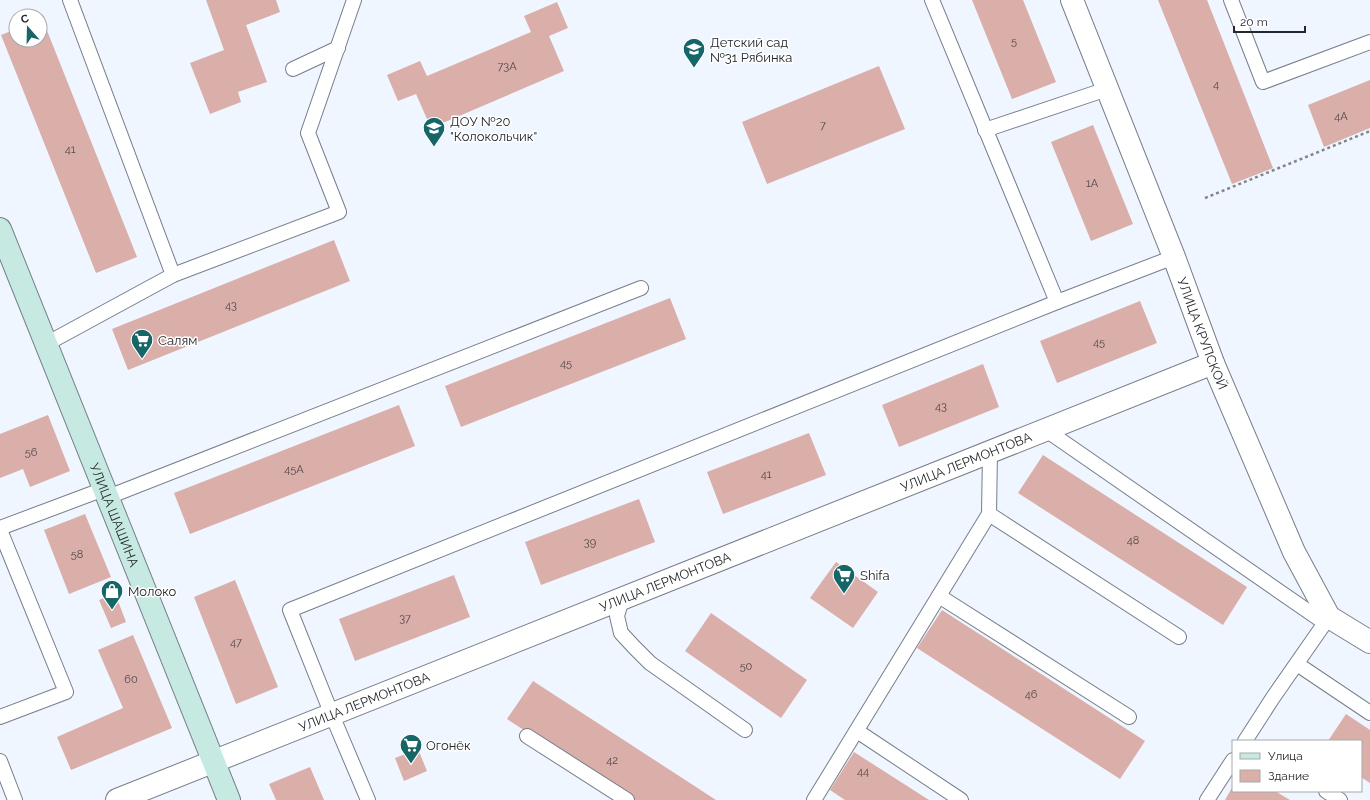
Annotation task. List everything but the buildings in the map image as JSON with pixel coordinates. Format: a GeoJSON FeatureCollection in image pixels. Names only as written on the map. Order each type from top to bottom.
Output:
{"type":"FeatureCollection","features":[{"type":"Feature","properties":{"kind":"main road","name":"УЛИЦА ШАШИНА"},"geometry":{"type":"LineString","coordinates":[[0,229],[229,800]]}},
{"type":"Feature","properties":{"kind":"street","name":"УЛИЦА КРУПСКОЙ"},"geometry":{"type":"LineString","coordinates":[[1072,0],[1174,257],[1212,363],[1294,552],[1327,620]]}},
{"type":"Feature","properties":{"kind":"street","name":"УЛИЦА ЛЕРМОНТОВА"},"geometry":{"type":"LineString","coordinates":[[117,800],[1212,363]]}},
{"type":"Feature","properties":{"kind":"street"},"geometry":{"type":"LineString","coordinates":[[1327,620],[1370,642]]}},
{"type":"Feature","properties":{"kind":"lane"},"geometry":{"type":"LineString","coordinates":[[70,0],[173,274]]}},
{"type":"Feature","properties":{"kind":"lane"},"geometry":{"type":"LineString","coordinates":[[46,344],[173,274],[339,212],[308,133],[354,0]]}},
{"type":"Feature","properties":{"kind":"lane"},"geometry":{"type":"LineString","coordinates":[[932,0],[1057,302]]}},
{"type":"Feature","properties":{"kind":"lane"},"geometry":{"type":"LineString","coordinates":[[1231,0],[1263,82],[1370,42]]}},
{"type":"Feature","properties":{"kind":"lane"},"geometry":{"type":"LineString","coordinates":[[293,69],[338,48]]}},
{"type":"Feature","properties":{"kind":"lane"},"geometry":{"type":"LineString","coordinates":[[985,130],[1107,89]]}},
{"type":"Feature","properties":{"kind":"lane"},"geometry":{"type":"LineString","coordinates":[[368,800],[290,610],[1057,302],[1174,257]]}},
{"type":"Feature","properties":{"kind":"lane"},"geometry":{"type":"LineString","coordinates":[[0,717],[66,692],[0,529],[106,493],[640,288]]}},
{"type":"Feature","properties":{"kind":"lane"},"geometry":{"type":"LineString","coordinates":[[1046,430],[1327,620],[1249,740]]}},
{"type":"Feature","properties":{"kind":"lane"},"geometry":{"type":"LineString","coordinates":[[814,800],[989,514],[990,452]]}},
{"type":"Feature","properties":{"kind":"lane"},"geometry":{"type":"LineString","coordinates":[[989,514],[1179,637]]}},
{"type":"Feature","properties":{"kind":"lane"},"geometry":{"type":"LineString","coordinates":[[939,596],[1129,717]]}},
{"type":"Feature","properties":{"kind":"lane"},"geometry":{"type":"LineString","coordinates":[[622,599],[617,616],[621,632],[634,647],[650,664],[745,730]]}},
{"type":"Feature","properties":{"kind":"lane"},"geometry":{"type":"LineString","coordinates":[[1297,664],[1370,713]]}},
{"type":"Feature","properties":{"kind":"lane"},"geometry":{"type":"LineString","coordinates":[[857,731],[961,800]]}},
{"type":"Feature","properties":{"kind":"lane"},"geometry":{"type":"LineString","coordinates":[[527,736],[627,800]]}},
{"type":"Feature","properties":{"kind":"lane"},"geometry":{"type":"LineString","coordinates":[[0,762],[15,800]]}},
{"type":"Feature","properties":{"kind":"lane"},"geometry":{"type":"LineString","coordinates":[[1208,800],[1232,762]]}},
{"type":"Feature","properties":{"kind":"lane"},"geometry":{"type":"LineString","coordinates":[[1328,792],[1340,800]]}},
{"type":"Feature","properties":{"kind":"path"},"geometry":{"type":"LineString","coordinates":[[1205,198],[1370,131]]}},
{"type":"Feature","properties":{"kind":"place","name":"Детский сад №31 Рябинка"},"geometry":{"type":"Point","coordinates":[694,68]}},
{"type":"Feature","properties":{"kind":"place","name":"ДОУ №20 \"Колокольчик\""},"geometry":{"type":"Point","coordinates":[434,148]}},
{"type":"Feature","properties":{"kind":"place","name":"Салям"},"geometry":{"type":"Point","coordinates":[142,360]}},
{"type":"Feature","properties":{"kind":"place","name":"Shifa"},"geometry":{"type":"Point","coordinates":[844,594]}},
{"type":"Feature","properties":{"kind":"place","name":"Молоко"},"geometry":{"type":"Point","coordinates":[112,610]}},
{"type":"Feature","properties":{"kind":"place","name":"Огонёк"},"geometry":{"type":"Point","coordinates":[411,764]}}]}
